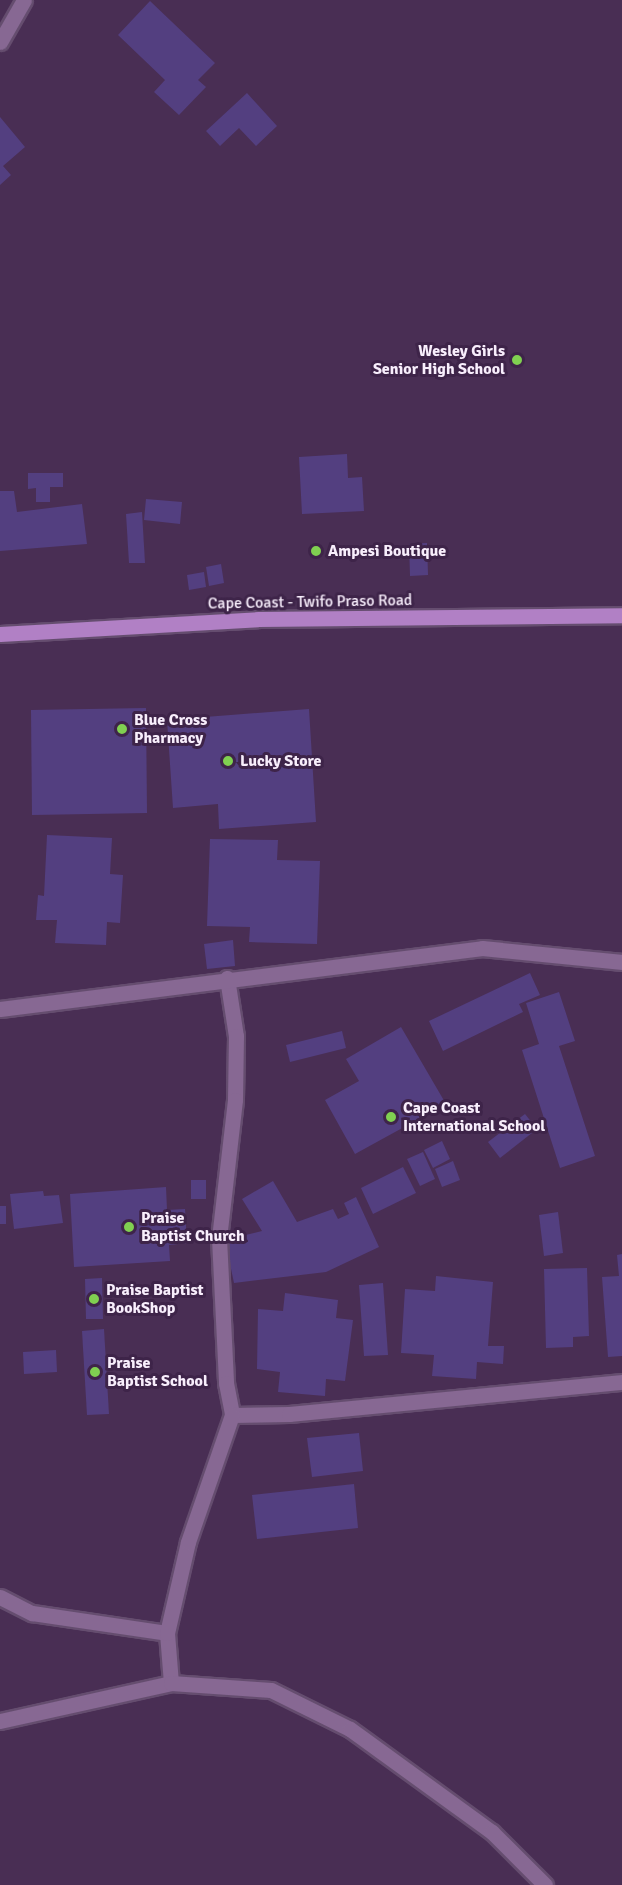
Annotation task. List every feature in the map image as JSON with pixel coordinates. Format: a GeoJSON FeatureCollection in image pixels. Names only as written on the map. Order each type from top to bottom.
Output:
{"type":"FeatureCollection","features":[{"type":"Feature","properties":{"kind":"main road","name":"Cape Coast - Twifo Praso Road"},"geometry":{"type":"LineString","coordinates":[[0,634],[258,619],[622,615]]}},
{"type":"Feature","properties":{"kind":"street"},"geometry":{"type":"LineString","coordinates":[[0,42],[24,0]]}},
{"type":"Feature","properties":{"kind":"street"},"geometry":{"type":"LineString","coordinates":[[0,1009],[227,978],[482,948],[622,962]]}},
{"type":"Feature","properties":{"kind":"street"},"geometry":{"type":"LineString","coordinates":[[171,1683],[167,1633],[188,1542],[232,1415],[226,1383],[219,1238],[235,1100],[236,1036],[227,978]]}},
{"type":"Feature","properties":{"kind":"street"},"geometry":{"type":"LineString","coordinates":[[232,1415],[289,1414],[622,1382]]}},
{"type":"Feature","properties":{"kind":"street"},"geometry":{"type":"LineString","coordinates":[[0,1597],[32,1613],[167,1633]]}},
{"type":"Feature","properties":{"kind":"street"},"geometry":{"type":"LineString","coordinates":[[0,1721],[171,1683],[271,1690],[308,1705],[350,1729],[492,1832],[546,1885]]}},
{"type":"Feature","properties":{"kind":"building"},"geometry":{"type":"Polygon","coordinates":[[[150,1],[215,63],[198,80],[206,87],[179,115],[154,92],[165,80],[118,35],[150,1]]]}},
{"type":"Feature","properties":{"kind":"building"},"geometry":{"type":"Polygon","coordinates":[[[247,93],[277,126],[256,146],[239,128],[220,146],[206,131],[247,93]]]}},
{"type":"Feature","properties":{"kind":"building"},"geometry":{"type":"Polygon","coordinates":[[[0,117],[25,147],[3,166],[11,175],[0,185],[0,117]]]}},
{"type":"Feature","properties":{"kind":"building"},"geometry":{"type":"Polygon","coordinates":[[[347,454],[348,478],[362,477],[364,511],[302,514],[299,457],[347,454]]]}},
{"type":"Feature","properties":{"kind":"building"},"geometry":{"type":"Polygon","coordinates":[[[28,473],[63,473],[63,487],[50,487],[50,502],[36,502],[36,488],[28,489],[28,473]]]}},
{"type":"Feature","properties":{"kind":"building"},"geometry":{"type":"Polygon","coordinates":[[[0,491],[14,491],[17,512],[82,504],[87,544],[0,551],[0,491]]]}},
{"type":"Feature","properties":{"kind":"building"},"geometry":{"type":"Polygon","coordinates":[[[146,499],[182,502],[180,524],[144,520],[146,499]]]}},
{"type":"Feature","properties":{"kind":"building"},"geometry":{"type":"Polygon","coordinates":[[[142,512],[145,563],[129,563],[126,514],[142,512]]]}},
{"type":"Feature","properties":{"kind":"building"},"geometry":{"type":"Polygon","coordinates":[[[427,543],[428,575],[410,576],[409,544],[427,543]]]}},
{"type":"Feature","properties":{"kind":"building"},"geometry":{"type":"Polygon","coordinates":[[[221,564],[224,583],[209,586],[206,567],[221,564]]]}},
{"type":"Feature","properties":{"kind":"building"},"geometry":{"type":"Polygon","coordinates":[[[204,572],[206,587],[189,590],[187,575],[204,572]]]}},
{"type":"Feature","properties":{"kind":"building"},"geometry":{"type":"Polygon","coordinates":[[[146,708],[147,813],[32,815],[31,710],[146,708]]]}},
{"type":"Feature","properties":{"kind":"building"},"geometry":{"type":"Polygon","coordinates":[[[309,709],[316,822],[219,829],[218,804],[173,808],[167,720],[309,709]]]}},
{"type":"Feature","properties":{"kind":"building"},"geometry":{"type":"Polygon","coordinates":[[[47,835],[112,838],[110,874],[123,875],[120,923],[107,922],[106,945],[55,943],[57,920],[36,920],[38,895],[44,896],[47,835]]]}},
{"type":"Feature","properties":{"kind":"building"},"geometry":{"type":"Polygon","coordinates":[[[210,839],[278,840],[277,860],[320,861],[317,944],[249,942],[250,927],[207,926],[210,839]]]}},
{"type":"Feature","properties":{"kind":"building"},"geometry":{"type":"Polygon","coordinates":[[[233,940],[235,966],[207,969],[204,944],[233,940]]]}},
{"type":"Feature","properties":{"kind":"building"},"geometry":{"type":"Polygon","coordinates":[[[530,973],[540,995],[519,1004],[523,1012],[443,1051],[429,1021],[530,973]]]}},
{"type":"Feature","properties":{"kind":"building"},"geometry":{"type":"Polygon","coordinates":[[[559,992],[575,1041],[559,1046],[595,1156],[560,1168],[522,1050],[539,1044],[526,1003],[559,992]]]}},
{"type":"Feature","properties":{"kind":"building"},"geometry":{"type":"Polygon","coordinates":[[[401,1027],[446,1104],[355,1154],[325,1100],[359,1081],[346,1059],[401,1027]]]}},
{"type":"Feature","properties":{"kind":"building"},"geometry":{"type":"Polygon","coordinates":[[[342,1031],[346,1048],[290,1062],[286,1045],[342,1031]]]}},
{"type":"Feature","properties":{"kind":"building"},"geometry":{"type":"Polygon","coordinates":[[[525,1114],[537,1129],[500,1158],[488,1142],[525,1114]]]}},
{"type":"Feature","properties":{"kind":"building"},"geometry":{"type":"Polygon","coordinates":[[[442,1141],[450,1159],[433,1168],[424,1150],[442,1141]]]}},
{"type":"Feature","properties":{"kind":"building"},"geometry":{"type":"Polygon","coordinates":[[[423,1152],[435,1179],[420,1186],[407,1159],[423,1152]]]}},
{"type":"Feature","properties":{"kind":"building"},"geometry":{"type":"Polygon","coordinates":[[[453,1161],[460,1180],[442,1187],[435,1169],[453,1161]]]}},
{"type":"Feature","properties":{"kind":"building"},"geometry":{"type":"Polygon","coordinates":[[[403,1167],[416,1193],[373,1214],[361,1188],[403,1167]]]}},
{"type":"Feature","properties":{"kind":"building"},"geometry":{"type":"Polygon","coordinates":[[[191,1180],[206,1180],[206,1199],[191,1199],[191,1180]]]}},
{"type":"Feature","properties":{"kind":"building"},"geometry":{"type":"Polygon","coordinates":[[[273,1181],[297,1222],[333,1209],[338,1219],[349,1214],[344,1203],[356,1197],[379,1247],[326,1272],[234,1283],[225,1240],[262,1231],[242,1199],[273,1181]]]}},
{"type":"Feature","properties":{"kind":"building","name":"Praise Baptist Church"},"geometry":{"type":"Polygon","coordinates":[[[166,1187],[167,1210],[185,1209],[187,1243],[169,1245],[170,1261],[74,1267],[70,1194],[166,1187]]]}},
{"type":"Feature","properties":{"kind":"building"},"geometry":{"type":"Polygon","coordinates":[[[43,1191],[44,1196],[59,1195],[63,1223],[14,1229],[10,1194],[43,1191]]]}},
{"type":"Feature","properties":{"kind":"building"},"geometry":{"type":"Polygon","coordinates":[[[0,1206],[6,1206],[6,1224],[0,1224],[0,1206]]]}},
{"type":"Feature","properties":{"kind":"building"},"geometry":{"type":"Polygon","coordinates":[[[558,1212],[563,1253],[544,1256],[539,1215],[558,1212]]]}},
{"type":"Feature","properties":{"kind":"building"},"geometry":{"type":"Polygon","coordinates":[[[622,1254],[622,1356],[608,1357],[602,1277],[619,1276],[617,1255],[622,1254]]]}},
{"type":"Feature","properties":{"kind":"building"},"geometry":{"type":"Polygon","coordinates":[[[587,1268],[589,1336],[573,1337],[573,1347],[546,1348],[544,1269],[587,1268]]]}},
{"type":"Feature","properties":{"kind":"building"},"geometry":{"type":"Polygon","coordinates":[[[436,1276],[493,1282],[488,1346],[504,1346],[503,1364],[477,1362],[476,1379],[432,1376],[434,1355],[401,1353],[405,1289],[435,1291],[436,1276]]]}},
{"type":"Feature","properties":{"kind":"building","name":"Praise Baptist BookShop"},"geometry":{"type":"Polygon","coordinates":[[[102,1278],[103,1319],[86,1319],[85,1279],[102,1278]]]}},
{"type":"Feature","properties":{"kind":"building"},"geometry":{"type":"Polygon","coordinates":[[[383,1283],[388,1355],[364,1356],[359,1285],[383,1283]]]}},
{"type":"Feature","properties":{"kind":"building"},"geometry":{"type":"Polygon","coordinates":[[[285,1293],[338,1300],[336,1318],[353,1320],[345,1381],[326,1379],[325,1396],[278,1392],[280,1372],[257,1369],[258,1309],[283,1311],[285,1293]]]}},
{"type":"Feature","properties":{"kind":"building","name":"Praise Baptist School"},"geometry":{"type":"Polygon","coordinates":[[[104,1329],[109,1414],[87,1415],[82,1331],[104,1329]]]}},
{"type":"Feature","properties":{"kind":"building"},"geometry":{"type":"Polygon","coordinates":[[[56,1350],[57,1372],[24,1374],[23,1352],[56,1350]]]}},
{"type":"Feature","properties":{"kind":"building"},"geometry":{"type":"Polygon","coordinates":[[[359,1433],[363,1471],[312,1477],[307,1438],[359,1433]]]}},
{"type":"Feature","properties":{"kind":"building"},"geometry":{"type":"Polygon","coordinates":[[[354,1484],[358,1528],[257,1539],[252,1495],[354,1484]]]}},
{"type":"Feature","properties":{"kind":"place","name":"Wesley Girls Senior High School"},"geometry":{"type":"Point","coordinates":[517,360]}},
{"type":"Feature","properties":{"kind":"place","name":"Ampesi Boutique"},"geometry":{"type":"Point","coordinates":[316,551]}},
{"type":"Feature","properties":{"kind":"place","name":"Blue Cross Pharmacy"},"geometry":{"type":"Point","coordinates":[122,729]}},
{"type":"Feature","properties":{"kind":"place","name":"Lucky Store"},"geometry":{"type":"Point","coordinates":[228,761]}},
{"type":"Feature","properties":{"kind":"place","name":"Cape Coast International School"},"geometry":{"type":"Point","coordinates":[391,1117]}},
{"type":"Feature","properties":{"kind":"place","name":"Praise Baptist Church"},"geometry":{"type":"Point","coordinates":[129,1227]}},
{"type":"Feature","properties":{"kind":"place","name":"Praise Baptist BookShop"},"geometry":{"type":"Point","coordinates":[94,1299]}},
{"type":"Feature","properties":{"kind":"place","name":"Praise Baptist School"},"geometry":{"type":"Point","coordinates":[95,1372]}}]}
